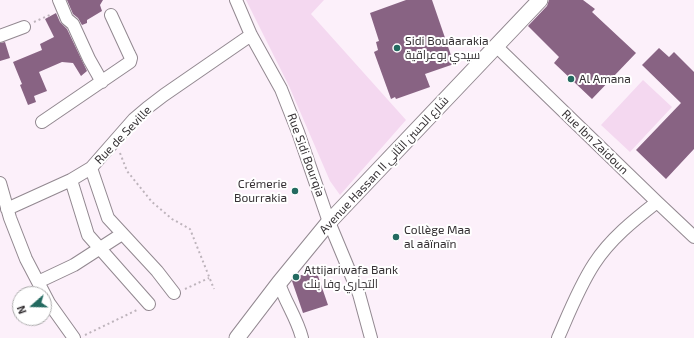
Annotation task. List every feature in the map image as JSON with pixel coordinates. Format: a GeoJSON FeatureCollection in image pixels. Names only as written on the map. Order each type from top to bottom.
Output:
{"type":"FeatureCollection","features":[{"type":"Feature","properties":{"kind":"street","name":"Rue Sidi Bourqia"},"geometry":{"type":"LineString","coordinates":[[236,0],[252,35],[281,89],[298,132],[329,222],[359,294],[371,338]]}},
{"type":"Feature","properties":{"kind":"street","name":"Avenue Hassan II شارع الحسن الثاني"},"geometry":{"type":"LineString","coordinates":[[237,338],[279,283],[329,222],[540,0]]}},
{"type":"Feature","properties":{"kind":"street"},"geometry":{"type":"LineString","coordinates":[[61,4],[68,19],[73,24],[89,59],[102,82]]}},
{"type":"Feature","properties":{"kind":"street"},"geometry":{"type":"LineString","coordinates":[[42,122],[126,66],[131,60],[130,54],[111,15]]}},
{"type":"Feature","properties":{"kind":"street"},"geometry":{"type":"LineString","coordinates":[[0,36],[24,27]]}},
{"type":"Feature","properties":{"kind":"street","name":"Rue de Seville"},"geometry":{"type":"LineString","coordinates":[[7,209],[71,180],[91,168],[134,119],[164,95],[252,35]]}},
{"type":"Feature","properties":{"kind":"street","name":"Rue Ibn Zaidoun"},"geometry":{"type":"LineString","coordinates":[[496,46],[694,237]]}},
{"type":"Feature","properties":{"kind":"street"},"geometry":{"type":"LineString","coordinates":[[91,168],[106,215],[157,271],[174,293]]}},
{"type":"Feature","properties":{"kind":"street"},"geometry":{"type":"LineString","coordinates":[[71,180],[88,235],[149,304]]}},
{"type":"Feature","properties":{"kind":"street"},"geometry":{"type":"LineString","coordinates":[[0,183],[7,209],[26,259],[55,312],[74,338]]}},
{"type":"Feature","properties":{"kind":"street"},"geometry":{"type":"LineString","coordinates":[[558,338],[575,297],[594,263],[625,227],[656,202]]}},
{"type":"Feature","properties":{"kind":"street"},"geometry":{"type":"LineString","coordinates":[[38,282],[69,268],[122,234]]}},
{"type":"Feature","properties":{"kind":"street"},"geometry":{"type":"LineString","coordinates":[[279,283],[302,338]]}},
{"type":"Feature","properties":{"kind":"path"},"geometry":{"type":"LineString","coordinates":[[24,27],[61,4]]}},
{"type":"Feature","properties":{"kind":"path"},"geometry":{"type":"LineString","coordinates":[[115,140],[127,171],[152,202],[172,219],[190,229],[214,290]]}},
{"type":"Feature","properties":{"kind":"shaded area"},"geometry":{"type":"Polygon","coordinates":[[[246,0],[324,0],[311,14],[406,120],[340,195],[330,181],[289,86],[246,0]]]}},
{"type":"Feature","properties":{"kind":"shaded area"},"geometry":{"type":"Polygon","coordinates":[[[643,80],[672,107],[630,152],[601,125],[643,80]]]}},
{"type":"Feature","properties":{"kind":"building"},"geometry":{"type":"Polygon","coordinates":[[[67,0],[103,0],[100,5],[102,11],[87,20],[87,23],[82,25],[78,18],[73,14],[67,0]]]}},
{"type":"Feature","properties":{"kind":"building","name":"Sidi Bouâarakia سيدي بوعراقية"},"geometry":{"type":"Polygon","coordinates":[[[406,0],[432,0],[454,64],[425,74],[430,87],[396,99],[395,97],[391,99],[374,52],[378,50],[376,42],[379,41],[370,13],[406,0]]]}},
{"type":"Feature","properties":{"kind":"building"},"geometry":{"type":"Polygon","coordinates":[[[549,0],[583,0],[595,9],[592,12],[636,53],[592,99],[554,63],[559,57],[528,26],[547,6],[549,0]]]}},
{"type":"Feature","properties":{"kind":"building"},"geometry":{"type":"Polygon","coordinates":[[[56,13],[60,22],[67,29],[87,71],[81,76],[73,63],[62,62],[39,72],[47,91],[34,96],[36,102],[28,105],[20,85],[22,84],[13,62],[42,50],[40,44],[54,37],[45,19],[56,13]]]}},
{"type":"Feature","properties":{"kind":"building"},"geometry":{"type":"Polygon","coordinates":[[[5,42],[10,58],[0,61],[0,43],[5,42]]]}},
{"type":"Feature","properties":{"kind":"building"},"geometry":{"type":"Polygon","coordinates":[[[659,48],[669,57],[674,52],[694,72],[694,149],[666,179],[636,150],[681,103],[642,65],[659,48]]]}},
{"type":"Feature","properties":{"kind":"building"},"geometry":{"type":"Polygon","coordinates":[[[316,270],[328,305],[303,313],[292,281],[296,277],[316,270]]]}},
{"type":"Feature","properties":{"kind":"place","name":"Sidi Bouâarakia سيدي بوعراقية"},"geometry":{"type":"Point","coordinates":[397,48]}},
{"type":"Feature","properties":{"kind":"place","name":"Al Amana"},"geometry":{"type":"Point","coordinates":[571,79]}},
{"type":"Feature","properties":{"kind":"place","name":"Crémerie Bourrakia"},"geometry":{"type":"Point","coordinates":[295,191]}},
{"type":"Feature","properties":{"kind":"place","name":"Collège Maa al aâïnaïn"},"geometry":{"type":"Point","coordinates":[396,237]}},
{"type":"Feature","properties":{"kind":"place","name":"Attijariwafa Bank التجاري وفا بنك"},"geometry":{"type":"Point","coordinates":[296,277]}}]}
